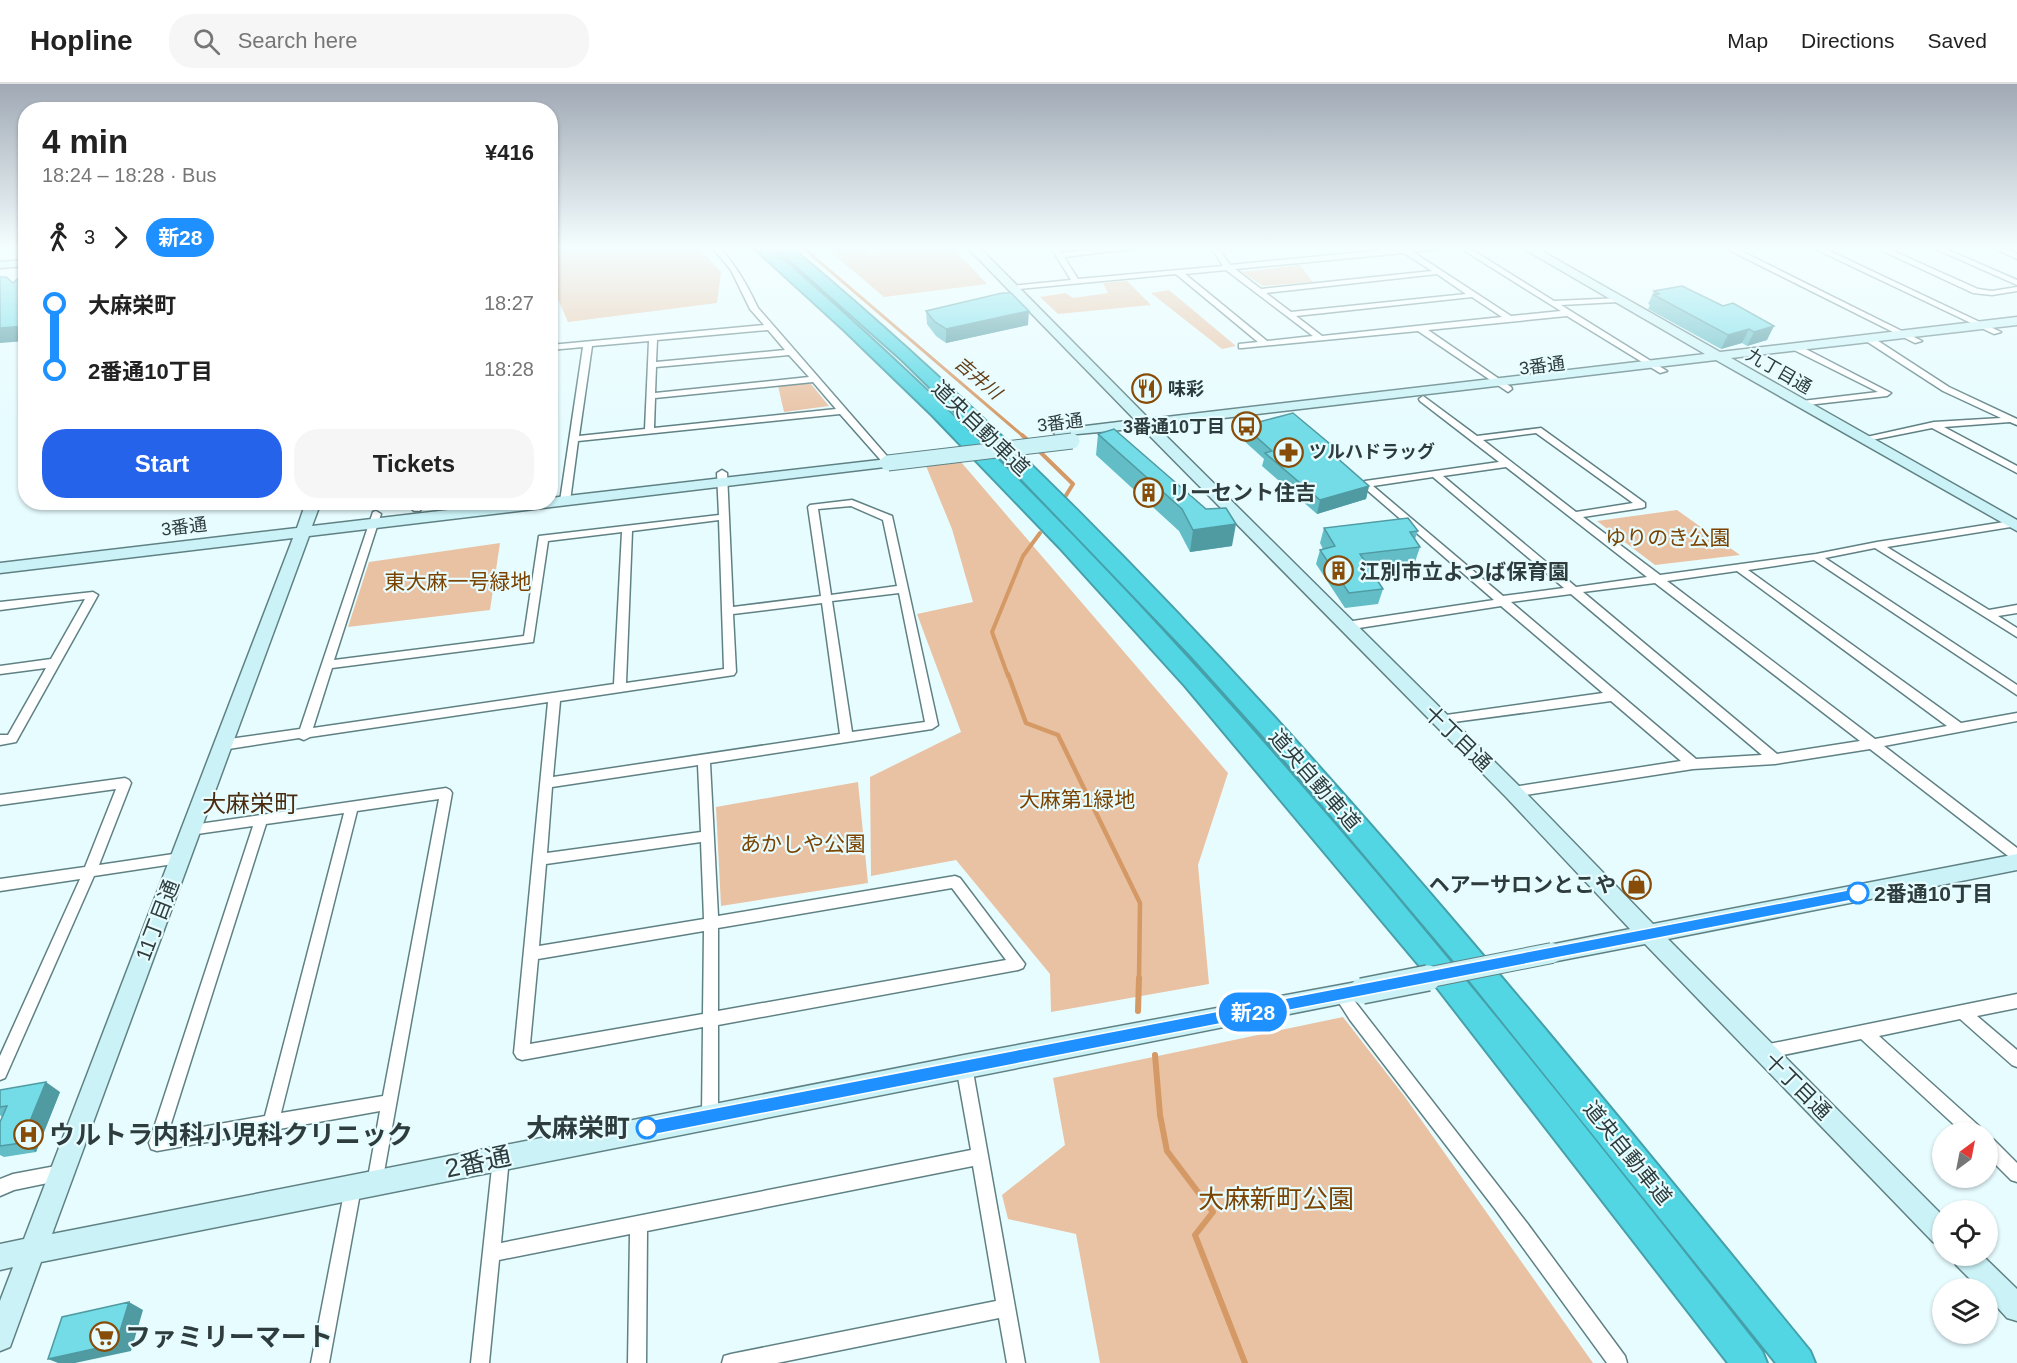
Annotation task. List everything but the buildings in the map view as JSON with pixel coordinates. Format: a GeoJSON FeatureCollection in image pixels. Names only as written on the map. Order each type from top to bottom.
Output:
{"type":"FeatureCollection","features":[{"type":"Feature","properties":{"kind":"highway","name":"道央自動車道"},"geometry":{"type":"LineString","coordinates":[[827,306],[906,379],[1032,507],[1189,674],[1398,919],[1750,1363]]}},
{"type":"Feature","properties":{"kind":"highway","name":"道央自動車道"},"geometry":{"type":"LineString","coordinates":[[851,306],[926,373],[1052,497],[1214,664],[1425,905],[1798,1363]]}},
{"type":"Feature","properties":{"kind":"street"},"geometry":{"type":"LineString","coordinates":[[753,306],[813,379],[884,459]]}},
{"type":"Feature","properties":{"kind":"street","name":"十丁目通"},"geometry":{"type":"LineString","coordinates":[[1029,306],[1513,792],[1932,1223]]}},
{"type":"Feature","properties":{"kind":"street"},"geometry":{"type":"LineString","coordinates":[[1219,306],[1266,344]]}},
{"type":"Feature","properties":{"kind":"street"},"geometry":{"type":"LineString","coordinates":[[1278,306],[1320,338]]}},
{"type":"Feature","properties":{"kind":"street"},"geometry":{"type":"LineString","coordinates":[[1290,314],[1371,306]]}},
{"type":"Feature","properties":{"kind":"street"},"geometry":{"type":"LineString","coordinates":[[1490,306],[1510,319]]}},
{"type":"Feature","properties":{"kind":"street"},"geometry":{"type":"LineString","coordinates":[[1558,306],[1658,368]]}},
{"type":"Feature","properties":{"kind":"street","name":"九丁目通"},"geometry":{"type":"LineString","coordinates":[[1628,306],[2015,524]]}},
{"type":"Feature","properties":{"kind":"street"},"geometry":{"type":"LineString","coordinates":[[1846,306],[1918,341]]}},
{"type":"Feature","properties":{"kind":"street"},"geometry":{"type":"LineString","coordinates":[[1941,306],[1998,332]]}},
{"type":"Feature","properties":{"kind":"street"},"geometry":{"type":"LineString","coordinates":[[1242,346],[1569,313]]}},
{"type":"Feature","properties":{"kind":"street","name":"3番通"},"geometry":{"type":"LineString","coordinates":[[1723,360],[1795,347],[2017,321]]}},
{"type":"Feature","properties":{"kind":"street"},"geometry":{"type":"LineString","coordinates":[[558,347],[769,327]]}},
{"type":"Feature","properties":{"kind":"street"},"geometry":{"type":"LineString","coordinates":[[1420,328],[1503,386]]}},
{"type":"Feature","properties":{"kind":"street","name":"3番通"},"geometry":{"type":"LineString","coordinates":[[1150,428],[1723,360],[1809,354],[2017,330]]}},
{"type":"Feature","properties":{"kind":"street"},"geometry":{"type":"LineString","coordinates":[[649,431],[653,337]]}},
{"type":"Feature","properties":{"kind":"street"},"geometry":{"type":"LineString","coordinates":[[1869,339],[1882,345],[1946,389],[2016,420]]}},
{"type":"Feature","properties":{"kind":"street"},"geometry":{"type":"LineString","coordinates":[[566,496],[588,343]]}},
{"type":"Feature","properties":{"kind":"street"},"geometry":{"type":"LineString","coordinates":[[1795,347],[1887,393],[1802,404]]}},
{"type":"Feature","properties":{"kind":"street"},"geometry":{"type":"LineString","coordinates":[[652,365],[790,352]]}},
{"type":"Feature","properties":{"kind":"street"},"geometry":{"type":"LineString","coordinates":[[651,396],[813,379]]}},
{"type":"Feature","properties":{"kind":"street","name":"3番通"},"geometry":{"type":"LineString","coordinates":[[558,497],[1066,437],[1423,399],[1503,386]]}},
{"type":"Feature","properties":{"kind":"street"},"geometry":{"type":"LineString","coordinates":[[1423,399],[2017,855]]}},
{"type":"Feature","properties":{"kind":"street"},"geometry":{"type":"LineString","coordinates":[[574,439],[842,411]]}},
{"type":"Feature","properties":{"kind":"street"},"geometry":{"type":"LineString","coordinates":[[1865,440],[1934,425],[2016,420]]}},
{"type":"Feature","properties":{"kind":"street"},"geometry":{"type":"LineString","coordinates":[[1934,425],[2017,470]]}},
{"type":"Feature","properties":{"kind":"street"},"geometry":{"type":"LineString","coordinates":[[1474,438],[1538,430],[1642,505],[1573,515]]}},
{"type":"Feature","properties":{"kind":"street"},"geometry":{"type":"LineString","coordinates":[[1507,464],[1365,484],[1693,764]]}},
{"type":"Feature","properties":{"kind":"street"},"geometry":{"type":"LineString","coordinates":[[1436,474],[1577,590],[1775,759]]}},
{"type":"Feature","properties":{"kind":"street"},"geometry":{"type":"LineString","coordinates":[[222,745],[304,736],[730,672],[722,478]]}},
{"type":"Feature","properties":{"kind":"street","name":"3番通"},"geometry":{"type":"LineString","coordinates":[[558,494],[566,496]]}},
{"type":"Feature","properties":{"kind":"street"},"geometry":{"type":"LineString","coordinates":[[546,783],[704,759],[847,738],[932,725],[888,518],[852,503],[813,507],[847,738]]}},
{"type":"Feature","properties":{"kind":"street","name":"11丁目通"},"geometry":{"type":"LineString","coordinates":[[0,1337],[311,510]]}},
{"type":"Feature","properties":{"kind":"street","name":"3番通"},"geometry":{"type":"LineString","coordinates":[[375,519],[405,510]]}},
{"type":"Feature","properties":{"kind":"street","name":"3番通"},"geometry":{"type":"LineString","coordinates":[[0,556],[305,527],[450,510]]}},
{"type":"Feature","properties":{"kind":"street"},"geometry":{"type":"LineString","coordinates":[[327,665],[529,639],[543,538],[723,517]]}},
{"type":"Feature","properties":{"kind":"street"},"geometry":{"type":"LineString","coordinates":[[304,736],[375,519]]}},
{"type":"Feature","properties":{"kind":"street"},"geometry":{"type":"LineString","coordinates":[[1346,626],[1577,590],[1816,557],[1877,545],[2015,524]]}},
{"type":"Feature","properties":{"kind":"street","name":"3番通"},"geometry":{"type":"LineString","coordinates":[[0,568],[305,527]]}},
{"type":"Feature","properties":{"kind":"street"},"geometry":{"type":"LineString","coordinates":[[620,689],[627,528]]}},
{"type":"Feature","properties":{"kind":"street"},"geometry":{"type":"LineString","coordinates":[[1877,545],[2017,633]]}},
{"type":"Feature","properties":{"kind":"street"},"geometry":{"type":"LineString","coordinates":[[1816,557],[2017,691]]}},
{"type":"Feature","properties":{"kind":"street"},"geometry":{"type":"LineString","coordinates":[[1739,567],[1959,728]]}},
{"type":"Feature","properties":{"kind":"street"},"geometry":{"type":"LineString","coordinates":[[728,611],[903,589]]}},
{"type":"Feature","properties":{"kind":"street"},"geometry":{"type":"LineString","coordinates":[[0,606],[93,595],[12,739],[0,740]]}},
{"type":"Feature","properties":{"kind":"street"},"geometry":{"type":"LineString","coordinates":[[1988,614],[2017,609]]}},
{"type":"Feature","properties":{"kind":"street"},"geometry":{"type":"LineString","coordinates":[[0,670],[54,663]]}},
{"type":"Feature","properties":{"kind":"street"},"geometry":{"type":"LineString","coordinates":[[1439,720],[1614,696]]}},
{"type":"Feature","properties":{"kind":"street"},"geometry":{"type":"LineString","coordinates":[[531,954],[955,882],[1018,964],[522,1053],[554,699]]}},
{"type":"Feature","properties":{"kind":"street"},"geometry":{"type":"LineString","coordinates":[[1513,792],[1693,764],[1775,759],[1872,744],[2017,717]]}},
{"type":"Feature","properties":{"kind":"street"},"geometry":{"type":"LineString","coordinates":[[704,759],[711,923],[710,1116]]}},
{"type":"Feature","properties":{"kind":"street"},"geometry":{"type":"LineString","coordinates":[[0,800],[125,783],[90,872],[0,1073]]}},
{"type":"Feature","properties":{"kind":"street"},"geometry":{"type":"LineString","coordinates":[[190,830],[446,793],[390,1102],[364,1186],[320,1363]]}},
{"type":"Feature","properties":{"kind":"street"},"geometry":{"type":"LineString","coordinates":[[271,1123],[352,806]]}},
{"type":"Feature","properties":{"kind":"street"},"geometry":{"type":"LineString","coordinates":[[261,820],[157,1143],[390,1102]]}},
{"type":"Feature","properties":{"kind":"street"},"geometry":{"type":"LineString","coordinates":[[539,860],[707,836]]}},
{"type":"Feature","properties":{"kind":"street"},"geometry":{"type":"LineString","coordinates":[[0,885],[180,858]]}},
{"type":"Feature","properties":{"kind":"street","name":"2番通"},"geometry":{"type":"LineString","coordinates":[[0,1257],[964,1066],[1352,993],[2017,862]]}},
{"type":"Feature","properties":{"kind":"street"},"geometry":{"type":"LineString","coordinates":[[1352,993],[1376,1045],[1460,1148],[1618,1363]]}},
{"type":"Feature","properties":{"kind":"street"},"geometry":{"type":"LineString","coordinates":[[1764,1052],[2017,1001]]}},
{"type":"Feature","properties":{"kind":"street"},"geometry":{"type":"LineString","coordinates":[[1962,1012],[2017,1060]]}},
{"type":"Feature","properties":{"kind":"street"},"geometry":{"type":"LineString","coordinates":[[1864,1032],[1962,1122]]}},
{"type":"Feature","properties":{"kind":"street"},"geometry":{"type":"LineString","coordinates":[[964,1066],[978,1157],[1016,1363]]}},
{"type":"Feature","properties":{"kind":"street"},"geometry":{"type":"LineString","coordinates":[[1998,1156],[2017,1174]]}},
{"type":"Feature","properties":{"kind":"street"},"geometry":{"type":"LineString","coordinates":[[492,1253],[978,1157]]}},
{"type":"Feature","properties":{"kind":"street"},"geometry":{"type":"LineString","coordinates":[[480,1363],[501,1158]]}},
{"type":"Feature","properties":{"kind":"street"},"geometry":{"type":"LineString","coordinates":[[0,1188],[13,1182],[61,1173]]}},
{"type":"Feature","properties":{"kind":"street"},"geometry":{"type":"LineString","coordinates":[[637,1363],[639,1224]]}},
{"type":"Feature","properties":{"kind":"street"},"geometry":{"type":"LineString","coordinates":[[1975,1266],[2017,1308]]}},
{"type":"Feature","properties":{"kind":"street"},"geometry":{"type":"LineString","coordinates":[[731,1363],[1006,1308]]}},
{"type":"Feature","properties":{"kind":"green space"},"geometry":{"type":"Polygon","coordinates":[[[561,306],[696,306],[568,322],[561,306]]]}},
{"type":"Feature","properties":{"kind":"green space"},"geometry":{"type":"Polygon","coordinates":[[[1049,306],[1144,306],[1058,314],[1049,306]]]}},
{"type":"Feature","properties":{"kind":"green space"},"geometry":{"type":"Polygon","coordinates":[[[1167,306],[1188,306],[1236,346],[1222,349],[1167,306]]]}},
{"type":"Feature","properties":{"kind":"green space"},"geometry":{"type":"Polygon","coordinates":[[[811,384],[829,406],[784,412],[778,386],[811,384]]]}},
{"type":"Feature","properties":{"kind":"green space","name":"大麻第1緑地"},"geometry":{"type":"Polygon","coordinates":[[[961,462],[1228,773],[1198,865],[1209,984],[1051,1012],[1050,974],[956,860],[871,876],[870,777],[961,732],[917,614],[973,602],[952,529],[926,466],[961,462]]]}},
{"type":"Feature","properties":{"kind":"green space","name":"ゆりのき公園"},"geometry":{"type":"Polygon","coordinates":[[[1677,510],[1740,555],[1655,565],[1597,521],[1677,510]]]}},
{"type":"Feature","properties":{"kind":"green space","name":"東大麻一号緑地"},"geometry":{"type":"Polygon","coordinates":[[[500,543],[490,610],[348,627],[369,562],[500,543]]]}},
{"type":"Feature","properties":{"kind":"green space","name":"あかしや公園"},"geometry":{"type":"Polygon","coordinates":[[[858,782],[868,883],[721,906],[716,807],[858,782]]]}},
{"type":"Feature","properties":{"kind":"green space","name":"大麻新町公園"},"geometry":{"type":"Polygon","coordinates":[[[1343,1017],[1405,1097],[1593,1363],[1100,1363],[1076,1234],[1008,1219],[1002,1195],[1065,1145],[1053,1078],[1343,1017]]]}},
{"type":"Feature","properties":{"kind":"waterway","name":"吉井川"},"geometry":{"type":"LineString","coordinates":[[871,306],[1023,436]]}},
{"type":"Feature","properties":{"kind":"waterway","name":"吉井川"},"geometry":{"type":"LineString","coordinates":[[1022,435],[1029,441]]}},
{"type":"Feature","properties":{"kind":"waterway","name":"吉井川"},"geometry":{"type":"LineString","coordinates":[[1037,449],[1073,484],[1065,497]]}},
{"type":"Feature","properties":{"kind":"waterway"},"geometry":{"type":"LineString","coordinates":[[1008,676],[992,632],[1023,556],[1040,533]]}},
{"type":"Feature","properties":{"kind":"waterway"},"geometry":{"type":"LineString","coordinates":[[1008,674],[1026,723],[1058,735],[1140,903],[1139,979]]}},
{"type":"Feature","properties":{"kind":"waterway"},"geometry":{"type":"LineString","coordinates":[[1138,1011],[1139,978]]}},
{"type":"Feature","properties":{"kind":"waterway"},"geometry":{"type":"LineString","coordinates":[[1155,1055],[1160,1115],[1167,1151],[1213,1212],[1195,1235],[1245,1363]]}},
{"type":"Feature","properties":{"kind":"bus line","name":"新28"},"geometry":{"type":"LineString","coordinates":[[647,1128],[1858,893]]}},
{"type":"Feature","properties":{"kind":"place","name":"味彩"},"geometry":{"type":"Point","coordinates":[1147,389]}},
{"type":"Feature","properties":{"kind":"place","name":"3番通10丁目"},"geometry":{"type":"Point","coordinates":[1246,427]}},
{"type":"Feature","properties":{"kind":"place","name":"ツルハドラッグ"},"geometry":{"type":"Point","coordinates":[1288,452]}},
{"type":"Feature","properties":{"kind":"place","name":"リーセント住吉"},"geometry":{"type":"Point","coordinates":[1148,492]}},
{"type":"Feature","properties":{"kind":"place","name":"江別市立よつば保育園"},"geometry":{"type":"Point","coordinates":[1338,571]}},
{"type":"Feature","properties":{"kind":"place","name":"ヘアーサロンとこや"},"geometry":{"type":"Point","coordinates":[1637,884]}},
{"type":"Feature","properties":{"kind":"place","name":"2番通10丁目"},"geometry":{"type":"Point","coordinates":[1858,893]}},
{"type":"Feature","properties":{"kind":"place","name":"大麻栄町"},"geometry":{"type":"Point","coordinates":[647,1128]}},
{"type":"Feature","properties":{"kind":"place","name":"ウルトラ内科小児科クリニック"},"geometry":{"type":"Point","coordinates":[28,1135]}},
{"type":"Feature","properties":{"kind":"place","name":"ファミリーマート"},"geometry":{"type":"Point","coordinates":[104,1337]}},
{"type":"Feature","properties":{"kind":"district","name":"大麻栄町"},"geometry":{"type":"Point","coordinates":[250,803]}}]}
